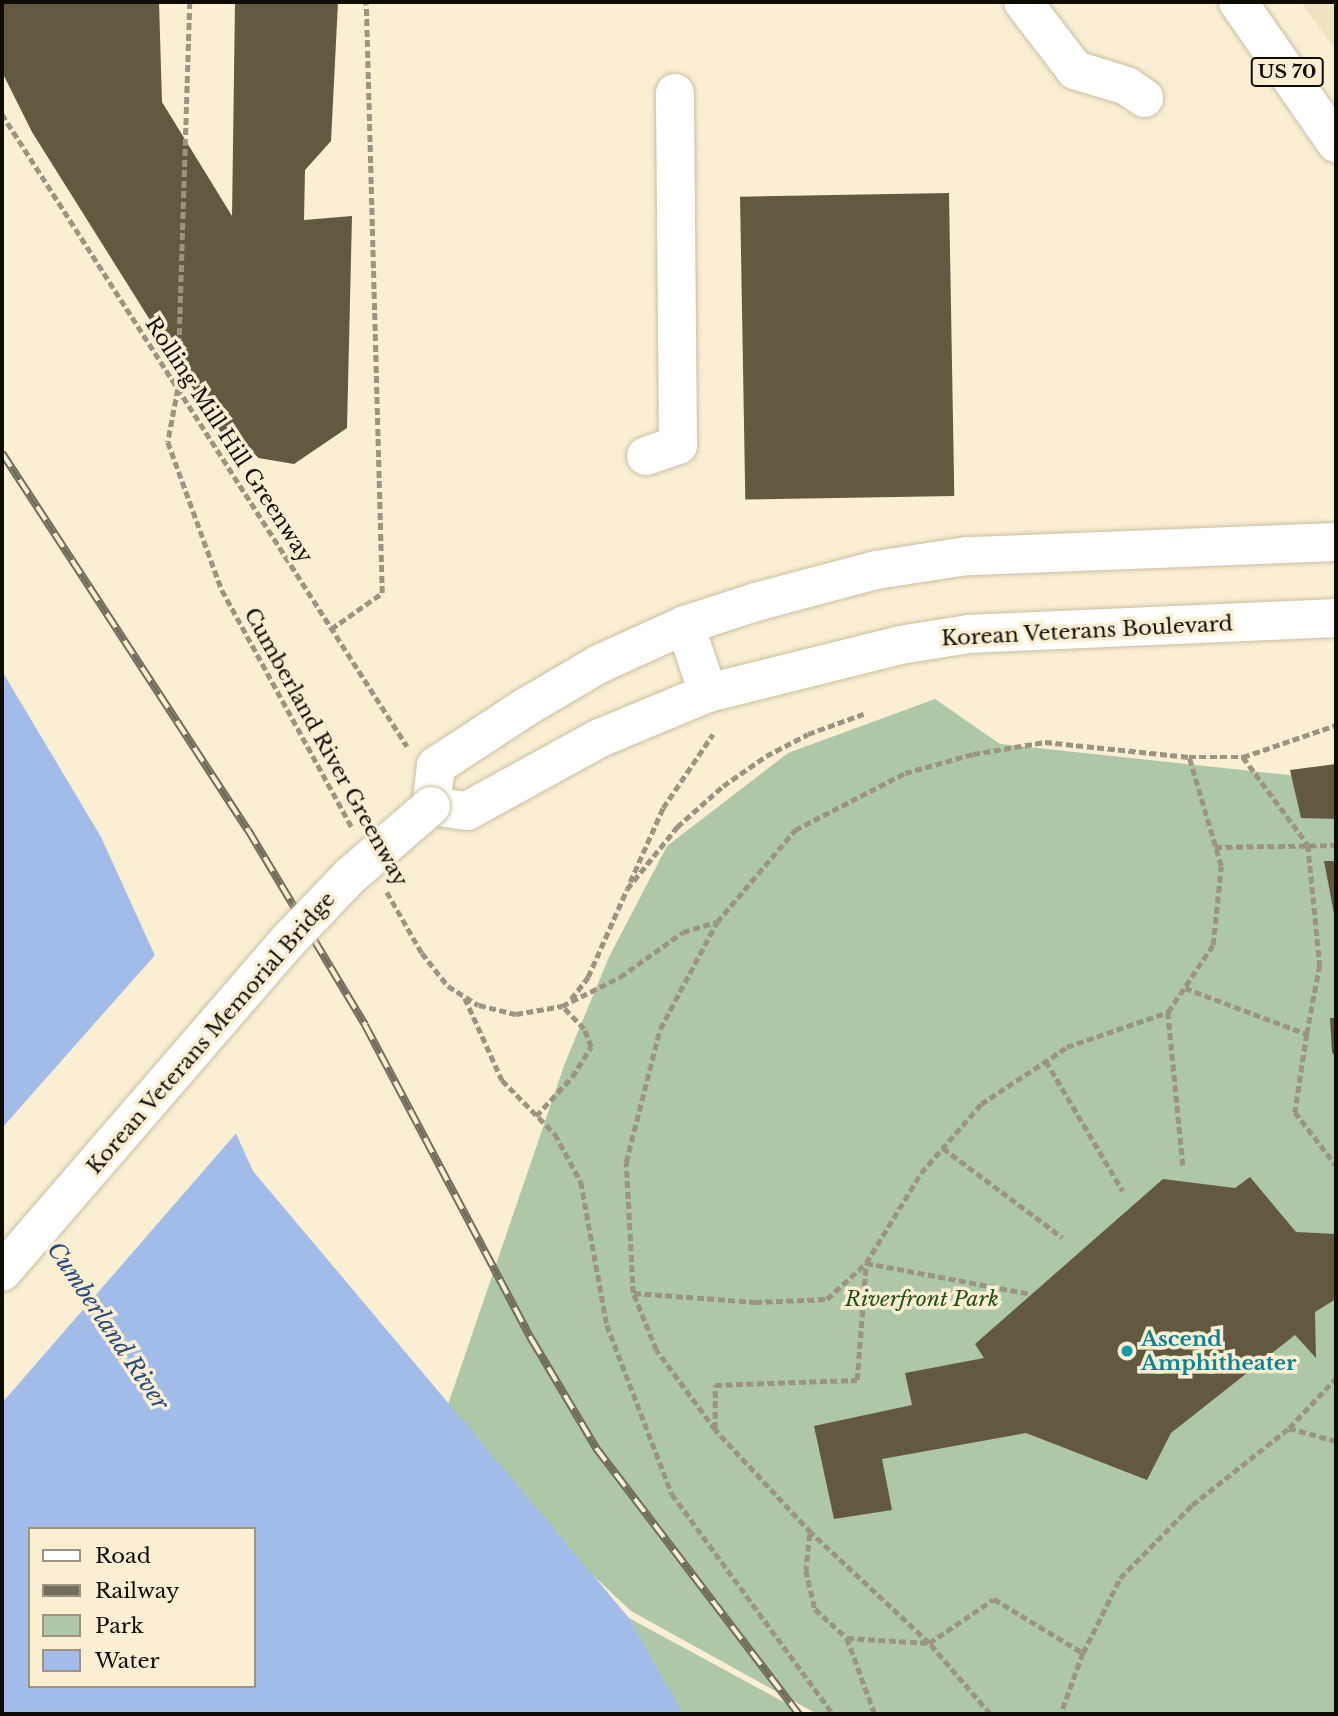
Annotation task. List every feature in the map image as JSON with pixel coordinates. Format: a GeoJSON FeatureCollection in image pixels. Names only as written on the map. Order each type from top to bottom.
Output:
{"type":"FeatureCollection","features":[{"type":"Feature","properties":{"kind":"main road"},"geometry":{"type":"LineString","coordinates":[[1023,2],[1075,70],[1127,86],[1144,98]]}},
{"type":"Feature","properties":{"kind":"main road","name":"US 70"},"geometry":{"type":"LineString","coordinates":[[1238,2],[1325,106],[1336,143]]}},
{"type":"Feature","properties":{"kind":"main road"},"geometry":{"type":"LineString","coordinates":[[646,456],[678,445],[675,93]]}},
{"type":"Feature","properties":{"kind":"main road"},"geometry":{"type":"LineString","coordinates":[[432,793],[436,766],[526,707],[599,664],[685,625],[876,570],[967,556],[1336,542]]}},
{"type":"Feature","properties":{"kind":"main road","name":"Korean Veterans Boulevard"},"geometry":{"type":"LineString","coordinates":[[432,793],[467,811],[600,738],[708,693],[900,645],[969,634],[1336,618]]}},
{"type":"Feature","properties":{"kind":"main road"},"geometry":{"type":"LineString","coordinates":[[685,625],[708,693]]}},
{"type":"Feature","properties":{"kind":"main road","name":"Korean Veterans Memorial Bridge"},"geometry":{"type":"LineString","coordinates":[[2,1272],[268,962],[432,793]]}},
{"type":"Feature","properties":{"kind":"path","name":"Cumberland River Greenway"},"geometry":{"type":"LineString","coordinates":[[190,2],[178,389],[167,442],[222,590],[356,835]]}},
{"type":"Feature","properties":{"kind":"path"},"geometry":{"type":"LineString","coordinates":[[331,629],[382,593],[366,2]]}},
{"type":"Feature","properties":{"kind":"path","name":"Rolling Mill Hill Greenway"},"geometry":{"type":"LineString","coordinates":[[2,114],[331,629],[432,793]]}},
{"type":"Feature","properties":{"kind":"path"},"geometry":{"type":"LineString","coordinates":[[627,890],[677,827],[723,786],[798,739],[863,714]]}},
{"type":"Feature","properties":{"kind":"path"},"geometry":{"type":"LineString","coordinates":[[990,1714],[929,1643],[811,1533],[715,1430],[656,1350],[634,1293],[626,1162],[660,1029],[717,922],[794,830],[905,773],[973,754],[1045,742],[1189,757],[1243,757],[1336,725]]}},
{"type":"Feature","properties":{"kind":"path"},"geometry":{"type":"LineString","coordinates":[[568,1003],[588,977],[663,808],[713,734]]}},
{"type":"Feature","properties":{"kind":"path"},"geometry":{"type":"LineString","coordinates":[[634,1293],[755,1302],[827,1299],[866,1263],[921,1173],[981,1104],[1067,1047],[1168,1012],[1213,945],[1221,866],[1189,757]]}},
{"type":"Feature","properties":{"kind":"path"},"geometry":{"type":"LineString","coordinates":[[1243,757],[1308,845],[1320,964],[1295,1112],[1336,1165]]}},
{"type":"Feature","properties":{"kind":"path"},"geometry":{"type":"LineString","coordinates":[[1214,847],[1336,845]]}},
{"type":"Feature","properties":{"kind":"path","name":"Cumberland River Greenway"},"geometry":{"type":"LineString","coordinates":[[383,885],[436,974],[465,998],[499,1012],[516,1014],[562,1006],[620,977],[683,932],[717,922]]}},
{"type":"Feature","properties":{"kind":"path"},"geometry":{"type":"LineString","coordinates":[[1185,988],[1307,1034]]}},
{"type":"Feature","properties":{"kind":"path"},"geometry":{"type":"LineString","coordinates":[[465,998],[502,1080],[555,1134],[581,1182],[607,1325],[672,1494],[833,1714]]}},
{"type":"Feature","properties":{"kind":"path"},"geometry":{"type":"LineString","coordinates":[[536,1115],[572,1077],[591,1047],[584,1029],[562,1006]]}},
{"type":"Feature","properties":{"kind":"path"},"geometry":{"type":"LineString","coordinates":[[1168,1012],[1184,1166]]}},
{"type":"Feature","properties":{"kind":"path"},"geometry":{"type":"LineString","coordinates":[[1046,1061],[1123,1191]]}},
{"type":"Feature","properties":{"kind":"path"},"geometry":{"type":"LineString","coordinates":[[943,1148],[1062,1237]]}},
{"type":"Feature","properties":{"kind":"path"},"geometry":{"type":"LineString","coordinates":[[866,1263],[1031,1294]]}},
{"type":"Feature","properties":{"kind":"path"},"geometry":{"type":"LineString","coordinates":[[715,1430],[715,1385],[857,1380],[866,1263]]}},
{"type":"Feature","properties":{"kind":"path"},"geometry":{"type":"LineString","coordinates":[[1061,1714],[1083,1653],[1120,1578],[1192,1505],[1289,1428],[1336,1378]]}},
{"type":"Feature","properties":{"kind":"path"},"geometry":{"type":"LineString","coordinates":[[1289,1428],[1336,1441]]}},
{"type":"Feature","properties":{"kind":"path"},"geometry":{"type":"LineString","coordinates":[[811,1533],[806,1570],[815,1609],[847,1638],[875,1714]]}},
{"type":"Feature","properties":{"kind":"path"},"geometry":{"type":"LineString","coordinates":[[847,1638],[929,1643],[994,1599],[1083,1653]]}},
{"type":"Feature","properties":{"kind":"shaded area"},"geometry":{"type":"Polygon","coordinates":[[[1301,2],[1336,2],[1336,51],[1301,2]]]}},
{"type":"Feature","properties":{"kind":"green space","name":"Riverfront Park"},"geometry":{"type":"Polygon","coordinates":[[[935,699],[1000,744],[1336,780],[1336,1714],[817,1714],[631,1611],[439,1431],[565,1063],[609,957],[667,846],[788,753],[935,699]]]}},
{"type":"Feature","properties":{"kind":"green space"},"geometry":{"type":"Polygon","coordinates":[[[629,1618],[806,1714],[682,1714],[629,1618]]]}},
{"type":"Feature","properties":{"kind":"water","name":"Cumberland River"},"geometry":{"type":"Polygon","coordinates":[[[2,671],[101,837],[253,1171],[629,1618],[683,1714],[2,1714],[2,671]]]}},
{"type":"Feature","properties":{"kind":"pier"},"geometry":{"type":"Polygon","coordinates":[[[156,954],[238,1131],[2,1403],[2,1128],[156,954]]]}},
{"type":"Feature","properties":{"kind":"building"},"geometry":{"type":"Polygon","coordinates":[[[2,2],[159,2],[162,102],[232,216],[235,2],[338,2],[331,141],[305,170],[304,220],[352,216],[347,428],[294,464],[234,454],[32,132],[2,72],[2,2]]]}},
{"type":"Feature","properties":{"kind":"building"},"geometry":{"type":"Polygon","coordinates":[[[949,193],[954,496],[745,500],[740,197],[949,193]]]}},
{"type":"Feature","properties":{"kind":"building"},"geometry":{"type":"Polygon","coordinates":[[[1336,764],[1336,819],[1301,818],[1290,770],[1336,764]]]}},
{"type":"Feature","properties":{"kind":"building"},"geometry":{"type":"Polygon","coordinates":[[[1324,861],[1336,861],[1336,919],[1335,919],[1324,861]]]}},
{"type":"Feature","properties":{"kind":"building"},"geometry":{"type":"Polygon","coordinates":[[[1330,1018],[1336,1018],[1336,1059],[1332,1052],[1330,1018]]]}},
{"type":"Feature","properties":{"kind":"building","name":"Ascend Amphitheater"},"geometry":{"type":"Polygon","coordinates":[[[1250,1177],[1296,1232],[1336,1234],[1336,1299],[1315,1312],[1316,1358],[1295,1335],[1171,1433],[1147,1480],[1026,1433],[882,1459],[892,1510],[834,1519],[814,1426],[912,1405],[905,1373],[984,1358],[975,1344],[1163,1179],[1235,1188],[1250,1177]]]}},
{"type":"Feature","properties":{"kind":"railway"},"geometry":{"type":"LineString","coordinates":[[2,453],[248,830],[365,1025],[532,1340],[596,1448],[799,1714]]}},
{"type":"Feature","properties":{"kind":"place","name":"Ascend Amphitheater"},"geometry":{"type":"Point","coordinates":[1127,1351]}}]}
